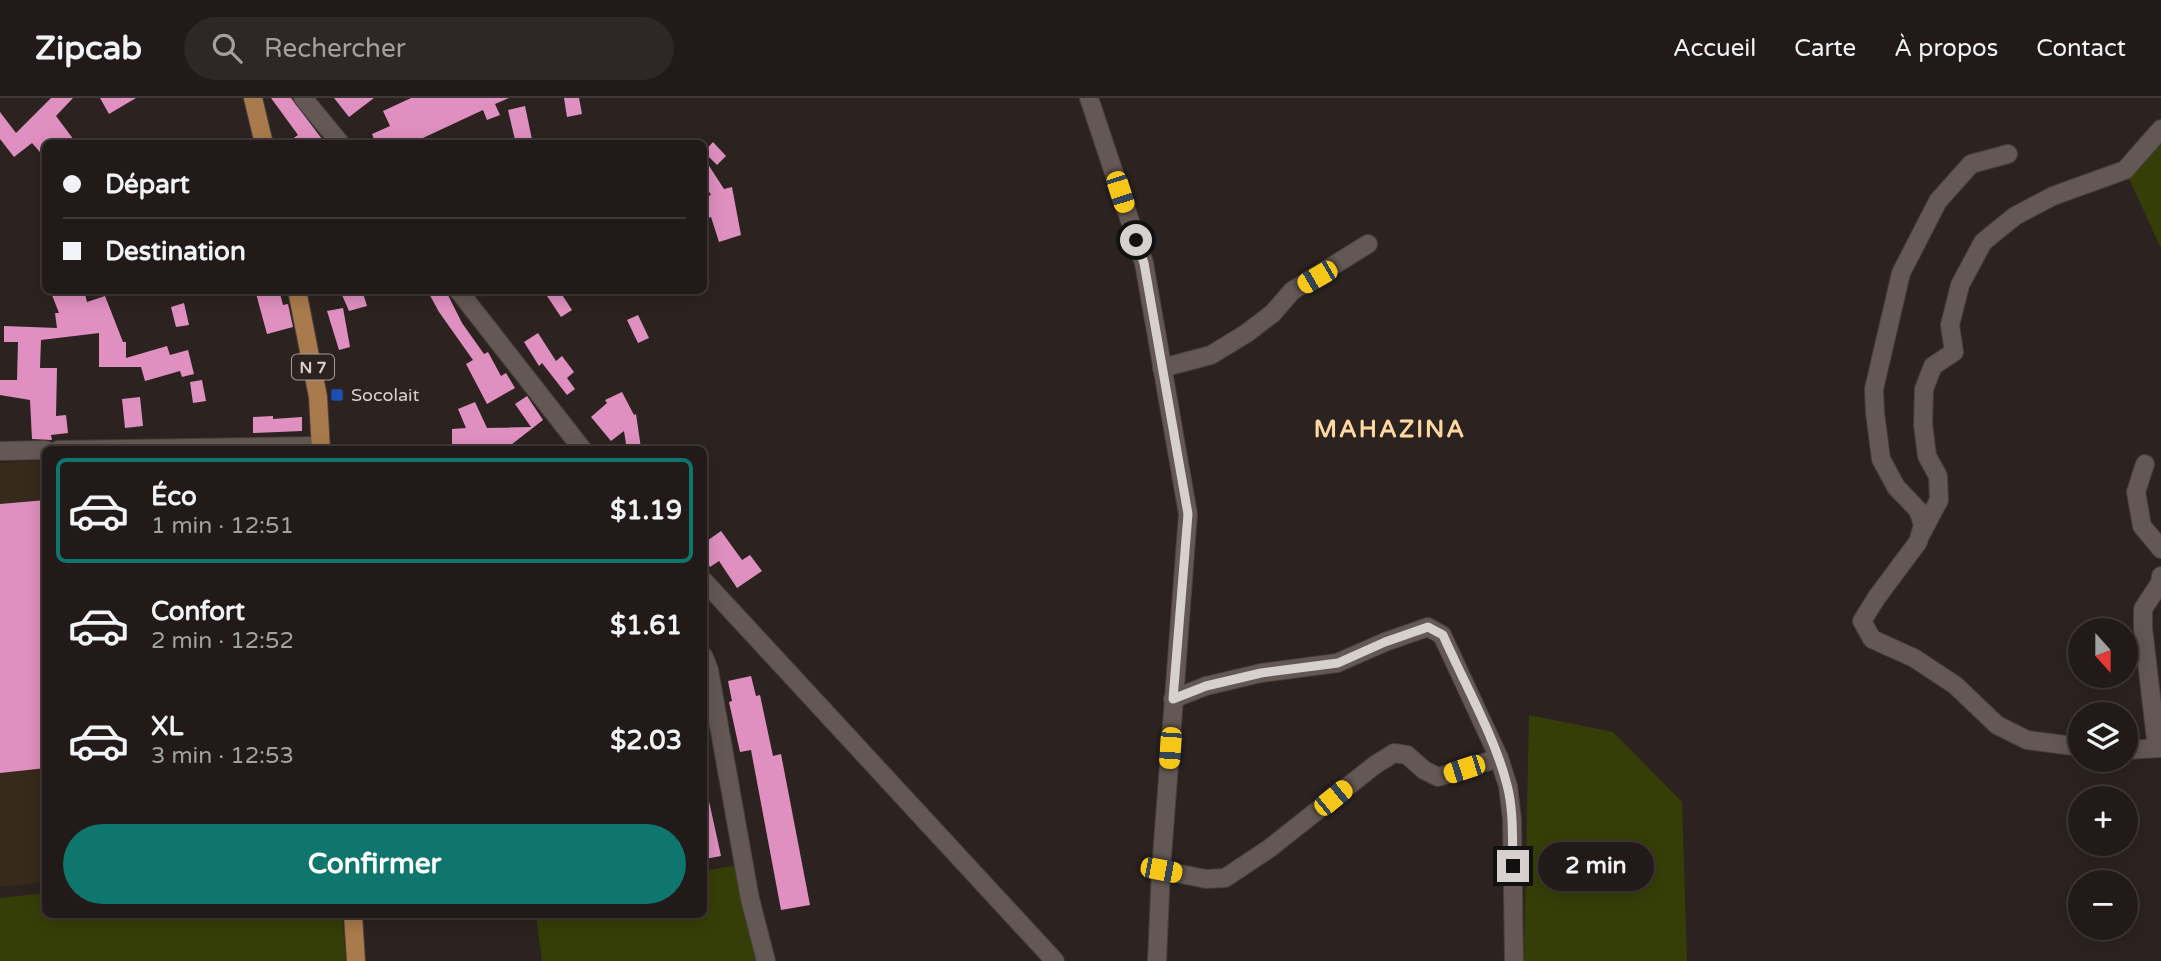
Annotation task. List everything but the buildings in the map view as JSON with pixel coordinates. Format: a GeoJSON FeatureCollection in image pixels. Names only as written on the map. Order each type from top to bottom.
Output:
{"type":"FeatureCollection","features":[{"type":"Feature","properties":{"kind":"main road"},"geometry":{"type":"LineString","coordinates":[[253,98],[263,140]]}},
{"type":"Feature","properties":{"kind":"main road","name":"N 7"},"geometry":{"type":"LineString","coordinates":[[299,294],[318,397],[320,446]]}},
{"type":"Feature","properties":{"kind":"main road"},"geometry":{"type":"LineString","coordinates":[[354,918],[356,961]]}},
{"type":"Feature","properties":{"kind":"street"},"geometry":{"type":"LineString","coordinates":[[303,98],[338,140]]}},
{"type":"Feature","properties":{"kind":"street"},"geometry":{"type":"LineString","coordinates":[[1089,98],[1144,263],[1188,514],[1161,870],[1157,961]]}},
{"type":"Feature","properties":{"kind":"street"},"geometry":{"type":"LineString","coordinates":[[1920,535],[1939,500],[1938,476],[1927,456],[1923,424],[1924,389],[1933,366],[1954,352],[1950,325],[1960,285],[1983,242],[2015,216],[2044,201],[2125,170],[2161,129]]}},
{"type":"Feature","properties":{"kind":"street"},"geometry":{"type":"LineString","coordinates":[[2008,154],[1971,164],[1937,201],[1901,273],[1874,389],[1881,459],[1896,487],[1918,510],[1923,525],[1919,542],[1862,621],[1872,639],[1914,658],[1955,685],[1997,725],[2027,740],[2068,745]]}},
{"type":"Feature","properties":{"kind":"street"},"geometry":{"type":"LineString","coordinates":[[1162,368],[1211,355],[1273,313],[1292,291],[1368,244]]}},
{"type":"Feature","properties":{"kind":"street"},"geometry":{"type":"LineString","coordinates":[[461,294],[579,446]]}},
{"type":"Feature","properties":{"kind":"street"},"geometry":{"type":"LineString","coordinates":[[1,451],[42,450]]}},
{"type":"Feature","properties":{"kind":"street"},"geometry":{"type":"LineString","coordinates":[[2145,464],[2136,492],[2142,526],[2161,550]]}},
{"type":"Feature","properties":{"kind":"street"},"geometry":{"type":"LineString","coordinates":[[2138,749],[2159,748],[2143,628],[2143,609],[2160,583],[2161,576]]}},
{"type":"Feature","properties":{"kind":"street"},"geometry":{"type":"LineString","coordinates":[[707,584],[1055,961]]}},
{"type":"Feature","properties":{"kind":"street"},"geometry":{"type":"LineString","coordinates":[[1173,699],[1206,686],[1261,673],[1338,663],[1428,627],[1443,635],[1499,758],[1508,786],[1512,819],[1514,961]]}},
{"type":"Feature","properties":{"kind":"street"},"geometry":{"type":"LineString","coordinates":[[707,665],[750,899],[766,961]]}},
{"type":"Feature","properties":{"kind":"street"},"geometry":{"type":"LineString","coordinates":[[1161,870],[1206,878],[1224,878],[1270,848],[1394,753],[1407,755],[1424,770],[1438,777],[1499,758]]}},
{"type":"Feature","properties":{"kind":"shaded area"},"geometry":{"type":"Polygon","coordinates":[[[42,461],[42,882],[0,887],[0,463],[42,461]]]}},
{"type":"Feature","properties":{"kind":"green space"},"geometry":{"type":"Polygon","coordinates":[[[2161,129],[2161,248],[2125,170],[2161,129]]]}},
{"type":"Feature","properties":{"kind":"green space"},"geometry":{"type":"Polygon","coordinates":[[[1529,715],[1613,732],[1682,802],[1687,961],[1524,961],[1529,715]]]}},
{"type":"Feature","properties":{"kind":"green space"},"geometry":{"type":"Polygon","coordinates":[[[744,864],[766,961],[542,961],[536,918],[707,918],[707,870],[744,864]]]}},
{"type":"Feature","properties":{"kind":"green space"},"geometry":{"type":"Polygon","coordinates":[[[42,893],[42,918],[342,918],[346,961],[0,961],[0,898],[42,893]]]}},
{"type":"Feature","properties":{"kind":"place","name":"Socolait"},"geometry":{"type":"Point","coordinates":[337,395]}},
{"type":"Feature","properties":{"kind":"district","name":"MAHAZINA"},"geometry":{"type":"Point","coordinates":[1390,429]}},
{"type":"Feature","properties":{"kind":"route"},"geometry":{"type":"LineString","coordinates":[[1136,240],[1144,263],[1188,514],[1173,699],[1206,686],[1261,673],[1338,663],[1428,627],[1443,635],[1499,758],[1508,786],[1513,866]]}}]}
